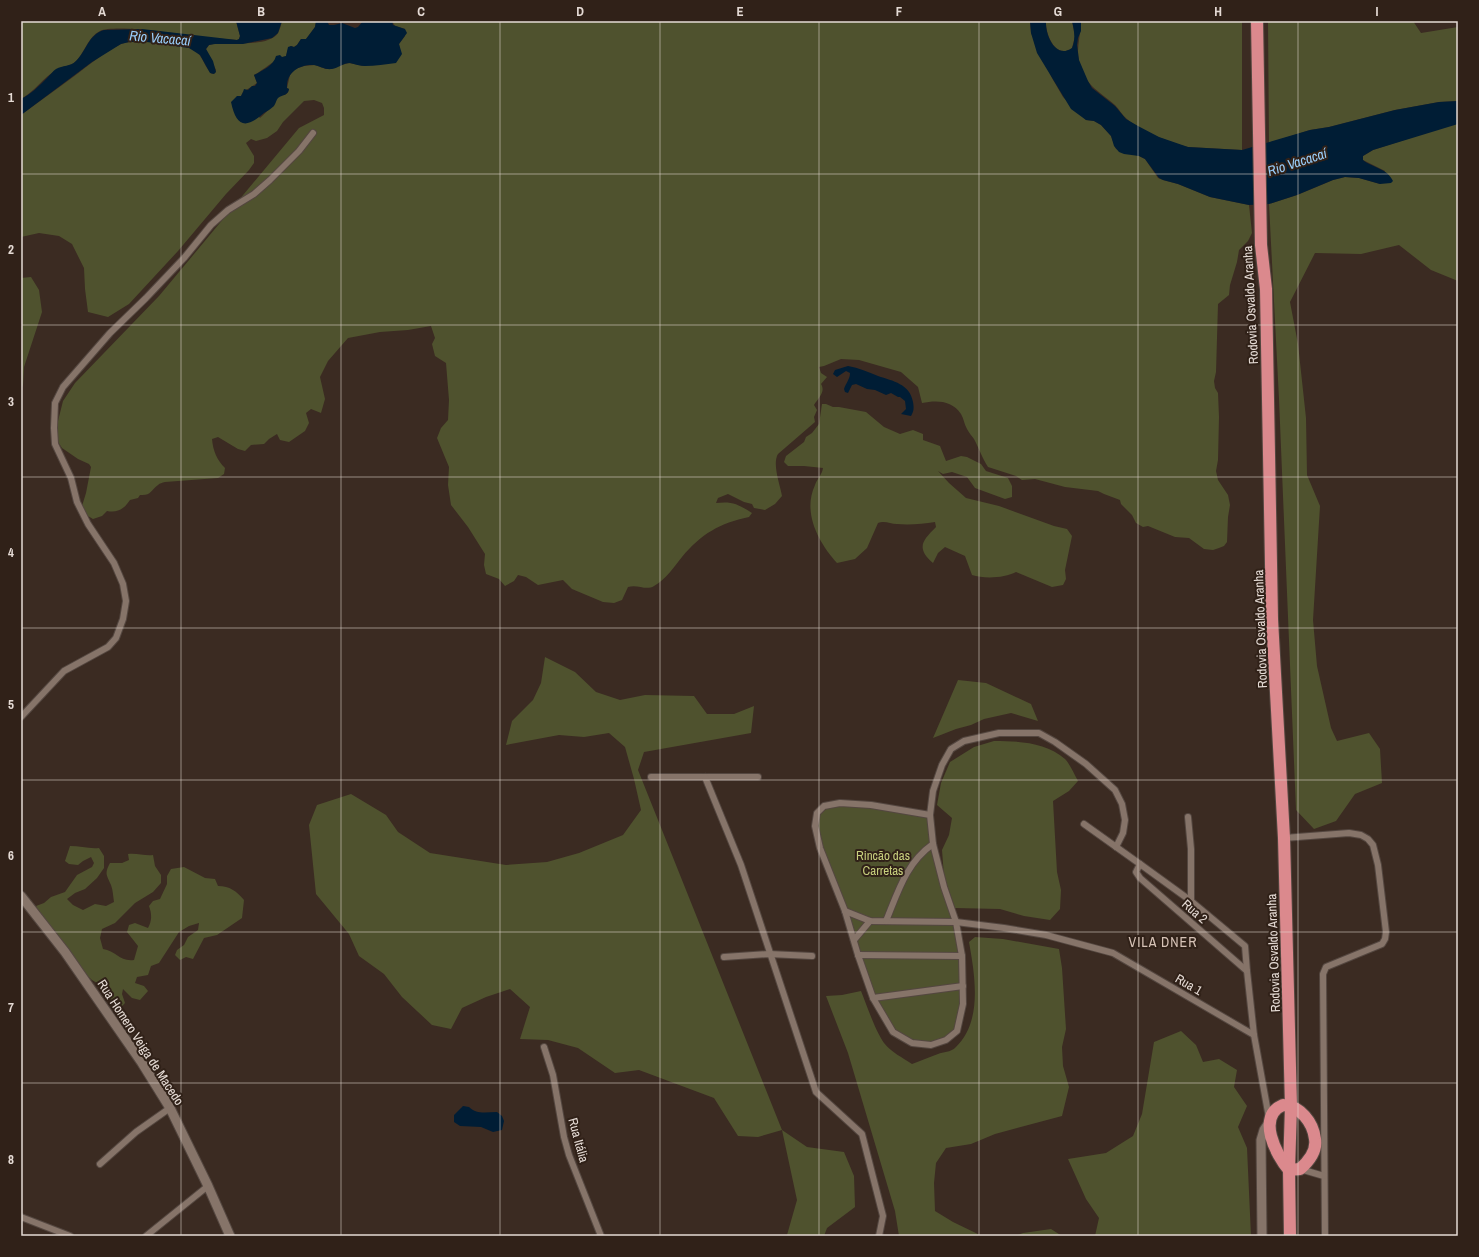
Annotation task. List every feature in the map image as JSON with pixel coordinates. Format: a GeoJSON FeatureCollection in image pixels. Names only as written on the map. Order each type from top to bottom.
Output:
{"type":"FeatureCollection","features":[{"type":"Feature","properties":{"kind":"highway","name":"Rodovia Osvaldo Aranha"},"geometry":{"type":"LineString","coordinates":[[1257,21],[1261,245],[1266,281],[1272,620],[1284,838],[1294,1170],[1290,1236]]}},
{"type":"Feature","properties":{"kind":"highway"},"geometry":{"type":"LineString","coordinates":[[1283,1105],[1291,1106],[1303,1113],[1320,1141],[1312,1156],[1294,1170],[1281,1161],[1270,1133],[1272,1112],[1283,1105]]}},
{"type":"Feature","properties":{"kind":"street"},"geometry":{"type":"LineString","coordinates":[[21,717],[64,671],[108,647],[116,638],[123,619],[126,601],[123,584],[114,563],[88,524],[77,502],[71,478],[55,444],[55,404],[63,387],[110,333],[184,258],[211,225],[228,210],[254,194],[270,180],[299,151],[313,133]]}},
{"type":"Feature","properties":{"kind":"street"},"geometry":{"type":"LineString","coordinates":[[930,815],[840,803],[824,806],[817,813],[815,826],[820,848],[845,911],[873,998],[894,1032],[912,1043],[931,1045],[946,1040],[956,1031],[963,1004],[962,956],[956,922],[944,887],[933,844],[930,815],[935,784],[942,765],[951,749],[964,741],[999,733],[1039,733],[1055,742],[1080,760],[1116,790],[1122,804],[1125,820],[1123,833],[1116,847]]}},
{"type":"Feature","properties":{"kind":"street"},"geometry":{"type":"LineString","coordinates":[[651,777],[758,776]]}},
{"type":"Feature","properties":{"kind":"street"},"geometry":{"type":"LineString","coordinates":[[704,777],[741,864],[816,1092],[862,1134],[883,1216],[879,1236]]}},
{"type":"Feature","properties":{"kind":"street"},"geometry":{"type":"LineString","coordinates":[[1188,817],[1191,849],[1191,901]]}},
{"type":"Feature","properties":{"kind":"street","name":"Rua 2"},"geometry":{"type":"LineString","coordinates":[[1084,824],[1191,901],[1244,946],[1254,1035],[1270,1121]]}},
{"type":"Feature","properties":{"kind":"street"},"geometry":{"type":"LineString","coordinates":[[1284,838],[1349,833],[1361,835],[1368,839],[1373,845],[1378,865],[1386,932],[1385,939],[1382,944],[1326,967],[1323,974],[1320,1141],[1324,1176],[1325,1236]]}},
{"type":"Feature","properties":{"kind":"street"},"geometry":{"type":"LineString","coordinates":[[886,921],[904,877],[915,860],[923,851],[933,844]]}},
{"type":"Feature","properties":{"kind":"street","name":"Rua 2"},"geometry":{"type":"LineString","coordinates":[[1140,864],[1136,872],[1140,878],[1247,971]]}},
{"type":"Feature","properties":{"kind":"street","name":"Rua Homero Veiga de Macedo"},"geometry":{"type":"LineString","coordinates":[[21,896],[65,952],[142,1063],[170,1108],[208,1186],[230,1236]]}},
{"type":"Feature","properties":{"kind":"street"},"geometry":{"type":"LineString","coordinates":[[845,911],[870,921],[854,940]]}},
{"type":"Feature","properties":{"kind":"street","name":"Rua 1"},"geometry":{"type":"LineString","coordinates":[[870,921],[956,922],[1046,935],[1113,953],[1254,1035]]}},
{"type":"Feature","properties":{"kind":"street"},"geometry":{"type":"LineString","coordinates":[[724,957],[770,954],[812,956]]}},
{"type":"Feature","properties":{"kind":"street"},"geometry":{"type":"LineString","coordinates":[[858,954],[962,956]]}},
{"type":"Feature","properties":{"kind":"street"},"geometry":{"type":"LineString","coordinates":[[873,998],[963,986]]}},
{"type":"Feature","properties":{"kind":"street","name":"Rua Itália"},"geometry":{"type":"LineString","coordinates":[[544,1047],[553,1075],[564,1137],[569,1155],[601,1236]]}},
{"type":"Feature","properties":{"kind":"street"},"geometry":{"type":"LineString","coordinates":[[100,1164],[136,1132],[170,1108]]}},
{"type":"Feature","properties":{"kind":"street"},"geometry":{"type":"LineString","coordinates":[[1262,1236],[1261,1140],[1264,1130],[1270,1121]]}},
{"type":"Feature","properties":{"kind":"street"},"geometry":{"type":"LineString","coordinates":[[1294,1170],[1324,1176]]}},
{"type":"Feature","properties":{"kind":"street"},"geometry":{"type":"LineString","coordinates":[[146,1236],[208,1186]]}},
{"type":"Feature","properties":{"kind":"street"},"geometry":{"type":"LineString","coordinates":[[21,1217],[70,1236]]}},
{"type":"Feature","properties":{"kind":"green space"},"geometry":{"type":"Polygon","coordinates":[[[21,21],[236,21],[240,36],[237,40],[133,29],[108,29],[100,31],[90,40],[74,63],[56,70],[21,99],[21,21]]]}},
{"type":"Feature","properties":{"kind":"green space"},"geometry":{"type":"Polygon","coordinates":[[[282,21],[316,22],[315,27],[306,39],[301,39],[297,45],[294,47],[291,46],[288,49],[286,56],[273,62],[254,75],[257,83],[243,92],[241,96],[260,118],[275,103],[277,98],[287,94],[290,75],[295,69],[315,65],[326,69],[349,63],[364,66],[400,51],[399,44],[405,36],[405,29],[395,26],[392,21],[1030,21],[1031,33],[1052,78],[1063,97],[1086,120],[1094,121],[1101,125],[1111,136],[1116,149],[1145,159],[1158,178],[1178,184],[1210,197],[1249,205],[1252,233],[1248,241],[1239,250],[1229,295],[1218,304],[1216,372],[1214,381],[1215,388],[1218,393],[1219,417],[1218,460],[1216,471],[1218,480],[1228,495],[1230,505],[1227,542],[1224,546],[1213,550],[1204,549],[1189,538],[1175,537],[1148,526],[1143,527],[1136,523],[1132,515],[1121,504],[1120,500],[1098,491],[1065,487],[1035,479],[1022,480],[1016,476],[988,467],[974,439],[966,427],[961,414],[953,406],[938,401],[922,403],[918,387],[901,372],[859,360],[841,359],[819,367],[821,373],[827,377],[821,384],[823,390],[814,405],[817,410],[814,417],[815,422],[778,454],[776,458],[776,469],[782,496],[775,504],[765,510],[754,508],[752,504],[744,502],[728,494],[718,498],[716,503],[726,502],[735,504],[752,513],[749,517],[720,526],[704,536],[689,549],[670,573],[654,586],[648,588],[635,586],[628,587],[622,600],[614,603],[603,602],[572,589],[563,580],[538,585],[526,577],[518,575],[514,581],[505,586],[499,579],[486,574],[484,565],[485,554],[468,527],[451,505],[448,485],[449,467],[437,438],[441,428],[448,420],[449,400],[446,363],[435,356],[432,344],[435,338],[431,326],[408,330],[380,332],[348,338],[328,361],[320,377],[325,399],[321,413],[311,409],[306,413],[309,423],[305,431],[289,442],[280,440],[277,434],[264,444],[251,445],[245,451],[238,449],[218,437],[212,439],[216,455],[225,468],[224,474],[218,478],[161,483],[149,494],[140,495],[138,498],[130,500],[120,510],[107,511],[102,516],[93,519],[88,516],[82,506],[91,467],[89,464],[78,459],[62,448],[58,442],[57,425],[63,401],[75,383],[159,296],[299,128],[324,115],[324,108],[322,103],[314,100],[304,101],[283,122],[277,131],[267,138],[256,141],[251,139],[246,143],[254,156],[254,163],[249,170],[129,304],[108,317],[88,312],[84,268],[72,244],[59,236],[39,233],[21,237],[21,115],[102,55],[121,44],[147,42],[179,45],[197,52],[212,74],[215,73],[216,70],[206,49],[209,45],[256,43],[265,41],[273,38],[278,33],[282,21]]]}},
{"type":"Feature","properties":{"kind":"green space"},"geometry":{"type":"Polygon","coordinates":[[[1046,21],[1072,21],[1075,36],[1072,48],[1066,51],[1061,51],[1056,48],[1047,32],[1046,21]]]}},
{"type":"Feature","properties":{"kind":"green space"},"geometry":{"type":"Polygon","coordinates":[[[1081,21],[1242,21],[1242,150],[1188,147],[1156,136],[1133,124],[1115,105],[1092,86],[1084,76],[1078,56],[1081,21]]]}},
{"type":"Feature","properties":{"kind":"green space"},"geometry":{"type":"Polygon","coordinates":[[[1268,21],[1413,21],[1421,33],[1458,27],[1458,101],[1439,102],[1395,110],[1329,127],[1310,130],[1269,143],[1268,21]]]}},
{"type":"Feature","properties":{"kind":"green space"},"geometry":{"type":"Polygon","coordinates":[[[1453,124],[1458,124],[1458,281],[1431,270],[1399,245],[1361,254],[1315,253],[1290,302],[1298,344],[1306,418],[1307,475],[1320,506],[1313,620],[1317,666],[1331,728],[1337,741],[1369,733],[1380,749],[1382,783],[1355,794],[1336,821],[1314,829],[1296,810],[1279,399],[1269,204],[1345,177],[1359,178],[1380,184],[1385,171],[1363,160],[1363,156],[1373,150],[1453,124]]]}},
{"type":"Feature","properties":{"kind":"green space"},"geometry":{"type":"Polygon","coordinates":[[[31,277],[39,290],[42,312],[24,367],[23,385],[21,389],[21,278],[31,277]]]}},
{"type":"Feature","properties":{"kind":"green space"},"geometry":{"type":"Polygon","coordinates":[[[822,404],[866,412],[884,427],[900,434],[913,430],[923,434],[923,440],[940,446],[946,461],[961,456],[967,457],[981,464],[986,471],[1008,478],[1012,486],[1012,497],[1005,499],[975,488],[967,477],[952,472],[943,474],[938,471],[966,498],[999,506],[1054,526],[1067,529],[1072,536],[1065,570],[1066,579],[1063,585],[1052,587],[1016,572],[1006,576],[994,577],[972,575],[965,556],[945,547],[938,553],[933,563],[924,553],[923,545],[927,536],[936,527],[935,522],[921,524],[878,523],[867,548],[855,559],[837,563],[824,546],[814,527],[810,506],[811,496],[823,468],[788,466],[784,462],[786,456],[804,442],[806,437],[812,433],[819,424],[822,404]]]}},
{"type":"Feature","properties":{"kind":"green space"},"geometry":{"type":"Polygon","coordinates":[[[545,657],[575,672],[596,692],[620,700],[645,695],[694,696],[707,714],[734,714],[754,706],[751,733],[644,752],[638,770],[782,1130],[758,1137],[738,1136],[714,1098],[639,1070],[615,1073],[578,1048],[548,1040],[520,1039],[530,1007],[510,989],[486,997],[462,1008],[451,1029],[432,1025],[402,997],[384,974],[359,956],[349,934],[316,894],[309,825],[317,805],[351,794],[386,815],[398,832],[430,853],[506,865],[547,862],[579,853],[623,835],[641,810],[625,747],[609,733],[584,737],[559,735],[506,745],[512,721],[533,700],[541,683],[545,657]]]}},
{"type":"Feature","properties":{"kind":"green space"},"geometry":{"type":"Polygon","coordinates":[[[958,680],[986,683],[1031,704],[1038,721],[1011,713],[984,719],[933,738],[958,680]]]}},
{"type":"Feature","properties":{"kind":"green space"},"geometry":{"type":"Polygon","coordinates":[[[994,741],[1022,742],[1049,749],[1065,759],[1078,781],[1069,791],[1053,801],[1057,872],[1061,890],[1060,909],[1050,920],[1024,916],[1000,909],[955,908],[944,876],[942,850],[949,835],[952,818],[937,805],[941,783],[950,762],[974,747],[994,741]]]}},
{"type":"Feature","properties":{"kind":"green space","name":"Rincão das Carretas"},"geometry":{"type":"Polygon","coordinates":[[[840,803],[930,815],[933,844],[956,922],[963,1004],[957,1031],[931,1045],[912,1043],[893,1032],[873,998],[815,826],[819,811],[825,807],[840,803]]]}},
{"type":"Feature","properties":{"kind":"green space"},"geometry":{"type":"Polygon","coordinates":[[[70,846],[99,848],[104,856],[104,868],[97,878],[85,889],[75,893],[67,899],[73,905],[83,910],[95,904],[106,906],[114,902],[112,887],[107,874],[110,863],[122,863],[129,860],[128,854],[153,855],[155,866],[161,875],[161,883],[153,892],[135,903],[115,923],[102,929],[100,938],[103,949],[121,958],[134,960],[138,946],[127,932],[129,925],[135,923],[148,928],[151,917],[149,906],[153,901],[160,899],[167,884],[167,876],[171,869],[184,867],[205,878],[215,879],[218,886],[229,888],[235,892],[244,900],[242,918],[217,935],[204,938],[193,959],[186,957],[180,960],[175,955],[177,950],[184,945],[188,937],[198,930],[199,923],[189,926],[179,932],[159,963],[151,966],[148,975],[137,977],[135,983],[144,986],[148,991],[140,1000],[132,998],[123,989],[122,994],[125,1003],[122,1006],[114,1003],[97,983],[80,969],[71,957],[66,946],[51,930],[36,906],[44,903],[51,897],[65,892],[77,875],[92,867],[94,863],[91,857],[78,865],[69,864],[65,861],[70,846]]]}},
{"type":"Feature","properties":{"kind":"green space"},"geometry":{"type":"Polygon","coordinates":[[[975,937],[1003,939],[1059,949],[1062,968],[1066,1029],[1062,1047],[1063,1066],[1069,1087],[1062,1116],[995,1134],[971,1144],[946,1148],[936,1163],[934,1183],[935,1211],[953,1222],[982,1236],[899,1236],[895,1211],[848,1053],[826,996],[842,995],[861,991],[874,1025],[884,1043],[912,1064],[951,1050],[955,1048],[964,1037],[970,1025],[973,1012],[975,984],[969,942],[975,937]]]}},
{"type":"Feature","properties":{"kind":"green space"},"geometry":{"type":"Polygon","coordinates":[[[1181,1031],[1196,1045],[1203,1062],[1219,1059],[1237,1070],[1234,1087],[1247,1106],[1238,1127],[1247,1148],[1251,1236],[1095,1236],[1099,1218],[1086,1199],[1068,1159],[1106,1153],[1133,1136],[1142,1114],[1154,1042],[1181,1031]]]}},
{"type":"Feature","properties":{"kind":"green space"},"geometry":{"type":"Polygon","coordinates":[[[782,1130],[807,1147],[844,1152],[854,1176],[855,1207],[827,1228],[824,1236],[785,1236],[787,1235],[797,1200],[782,1130]]]}},
{"type":"Feature","properties":{"kind":"green space"},"geometry":{"type":"Polygon","coordinates":[[[1051,1229],[1062,1236],[1015,1236],[1023,1233],[1051,1229]]]}},
{"type":"Feature","properties":{"kind":"water","name":"Rio Vacacaí"},"geometry":{"type":"Polygon","coordinates":[[[236,21],[282,21],[278,33],[272,38],[243,44],[209,45],[206,49],[213,61],[216,72],[214,74],[210,73],[200,55],[189,48],[147,42],[129,42],[121,44],[92,62],[21,115],[21,99],[35,90],[56,69],[76,61],[94,35],[99,32],[104,30],[142,29],[237,40],[240,36],[236,21]]]}},
{"type":"Feature","properties":{"kind":"water"},"geometry":{"type":"Polygon","coordinates":[[[316,21],[327,21],[329,25],[342,23],[355,28],[358,27],[363,21],[392,21],[393,25],[405,29],[407,33],[399,44],[402,54],[396,63],[365,66],[347,63],[329,69],[314,65],[299,68],[291,73],[287,82],[287,88],[289,89],[288,93],[278,98],[273,107],[252,122],[242,123],[239,121],[233,110],[231,102],[237,96],[241,96],[244,89],[248,90],[252,86],[255,86],[257,83],[254,75],[270,65],[276,56],[286,56],[288,47],[294,47],[301,39],[306,39],[315,27],[316,21]]]}},
{"type":"Feature","properties":{"kind":"water","name":"Rio Vacacaí"},"geometry":{"type":"Polygon","coordinates":[[[1030,21],[1046,21],[1047,32],[1052,44],[1061,51],[1066,51],[1072,48],[1074,41],[1072,21],[1081,21],[1081,31],[1077,45],[1079,60],[1092,88],[1115,106],[1126,119],[1159,137],[1188,147],[1242,150],[1310,130],[1329,127],[1395,110],[1439,102],[1458,101],[1458,124],[1373,150],[1363,156],[1363,160],[1367,163],[1387,173],[1393,181],[1391,183],[1380,184],[1359,178],[1345,177],[1269,204],[1249,205],[1210,197],[1159,178],[1145,159],[1139,156],[1119,152],[1114,146],[1111,136],[1101,125],[1094,121],[1086,120],[1071,109],[1037,53],[1031,33],[1030,21]]]}},
{"type":"Feature","properties":{"kind":"water"},"geometry":{"type":"Polygon","coordinates":[[[848,366],[860,369],[905,387],[913,402],[914,409],[911,416],[901,414],[906,409],[905,401],[891,393],[886,395],[856,384],[852,385],[848,393],[845,392],[844,389],[850,373],[846,371],[837,377],[833,374],[835,370],[848,366]]]}},
{"type":"Feature","properties":{"kind":"water"},"geometry":{"type":"Polygon","coordinates":[[[463,1106],[479,1112],[497,1112],[502,1116],[504,1121],[502,1130],[493,1132],[481,1127],[460,1126],[454,1122],[454,1115],[463,1106]]]}},
{"type":"Feature","properties":{"kind":"district","name":"VILA DNER"},"geometry":{"type":"Point","coordinates":[1163,942]}}]}
